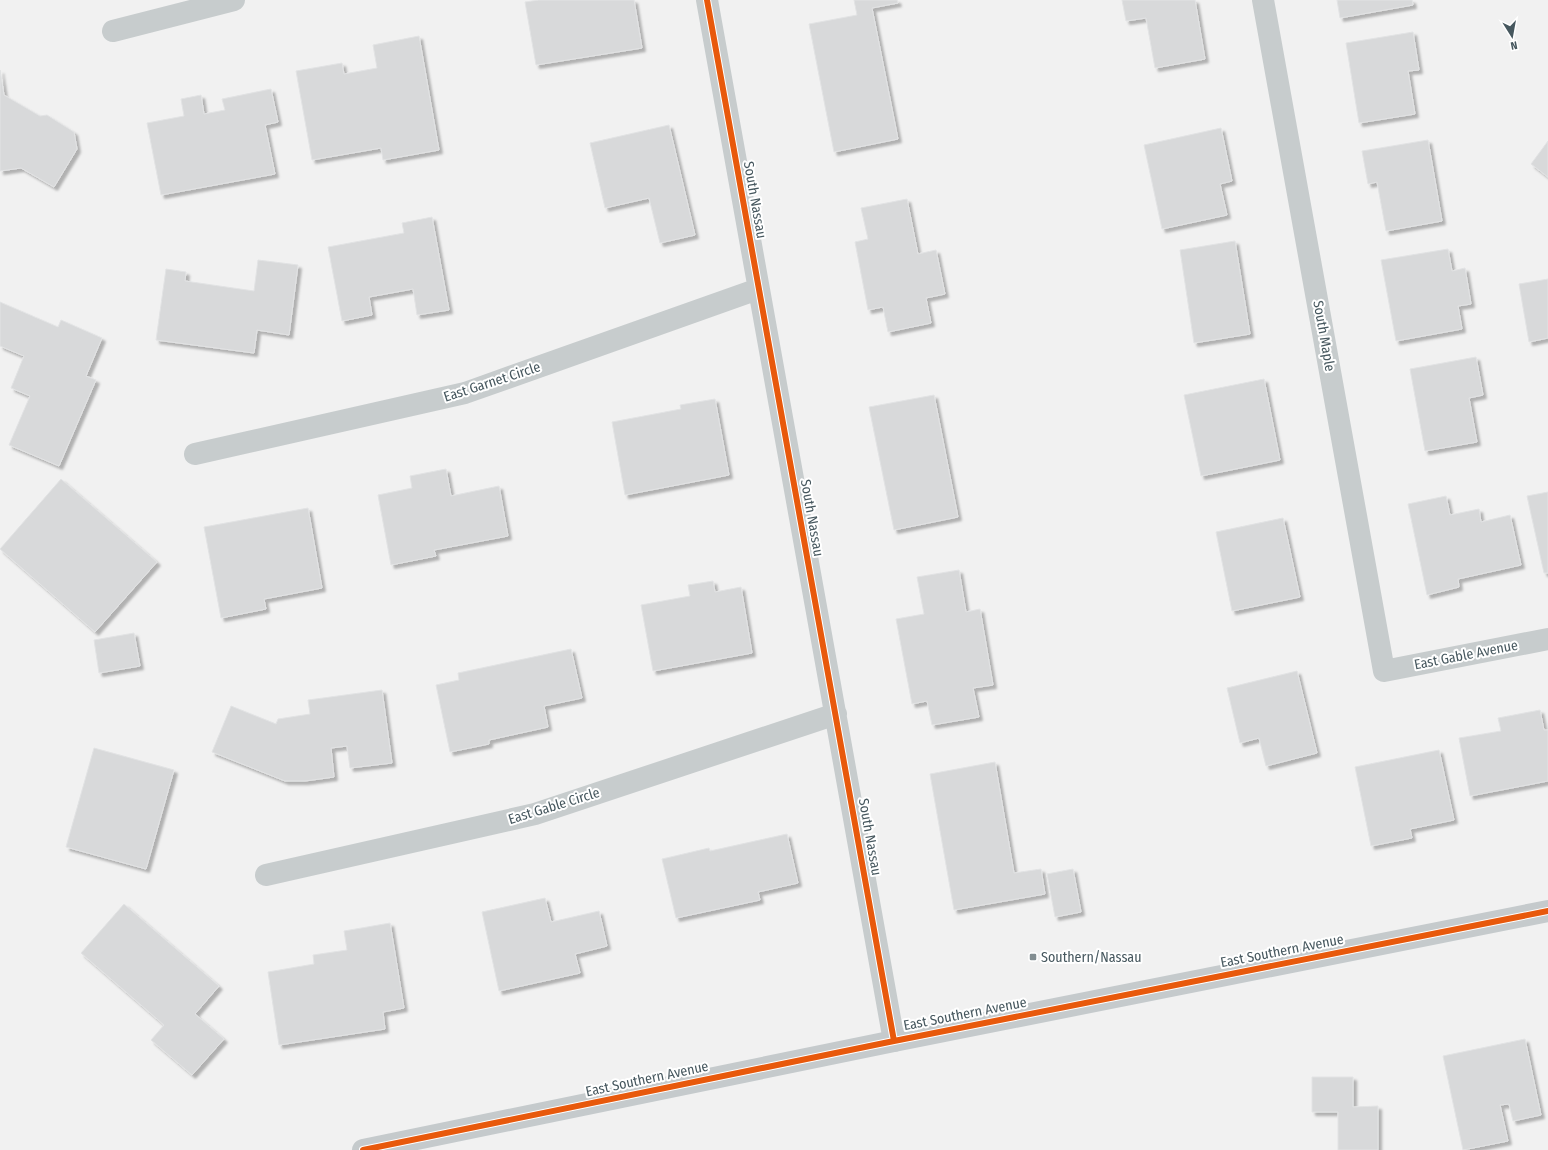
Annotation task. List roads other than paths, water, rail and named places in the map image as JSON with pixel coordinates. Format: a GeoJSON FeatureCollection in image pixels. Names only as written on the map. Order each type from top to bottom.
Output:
{"type":"FeatureCollection","features":[{"type":"Feature","properties":{"kind":"main road","name":"East Southern Avenue"},"geometry":{"type":"LineString","coordinates":[[363,1150],[894,1041],[1548,911]]}},
{"type":"Feature","properties":{"kind":"street"},"geometry":{"type":"LineString","coordinates":[[113,31],[234,0]]}},
{"type":"Feature","properties":{"kind":"street","name":"South Nassau"},"geometry":{"type":"LineString","coordinates":[[707,0],[894,1041]]}},
{"type":"Feature","properties":{"kind":"street","name":"South Maple"},"geometry":{"type":"LineString","coordinates":[[1263,0],[1384,671]]}},
{"type":"Feature","properties":{"kind":"street","name":"East Garnet Circle"},"geometry":{"type":"LineString","coordinates":[[195,454],[465,393],[758,289]]}},
{"type":"Feature","properties":{"kind":"street","name":"East Gable Avenue"},"geometry":{"type":"LineString","coordinates":[[1384,671],[1548,639]]}},
{"type":"Feature","properties":{"kind":"street","name":"East Gable Circle"},"geometry":{"type":"LineString","coordinates":[[266,875],[534,814],[836,714]]}},
{"type":"Feature","properties":{"kind":"place","name":"Southern/Nassau"},"geometry":{"type":"Point","coordinates":[1033,957]}}]}
